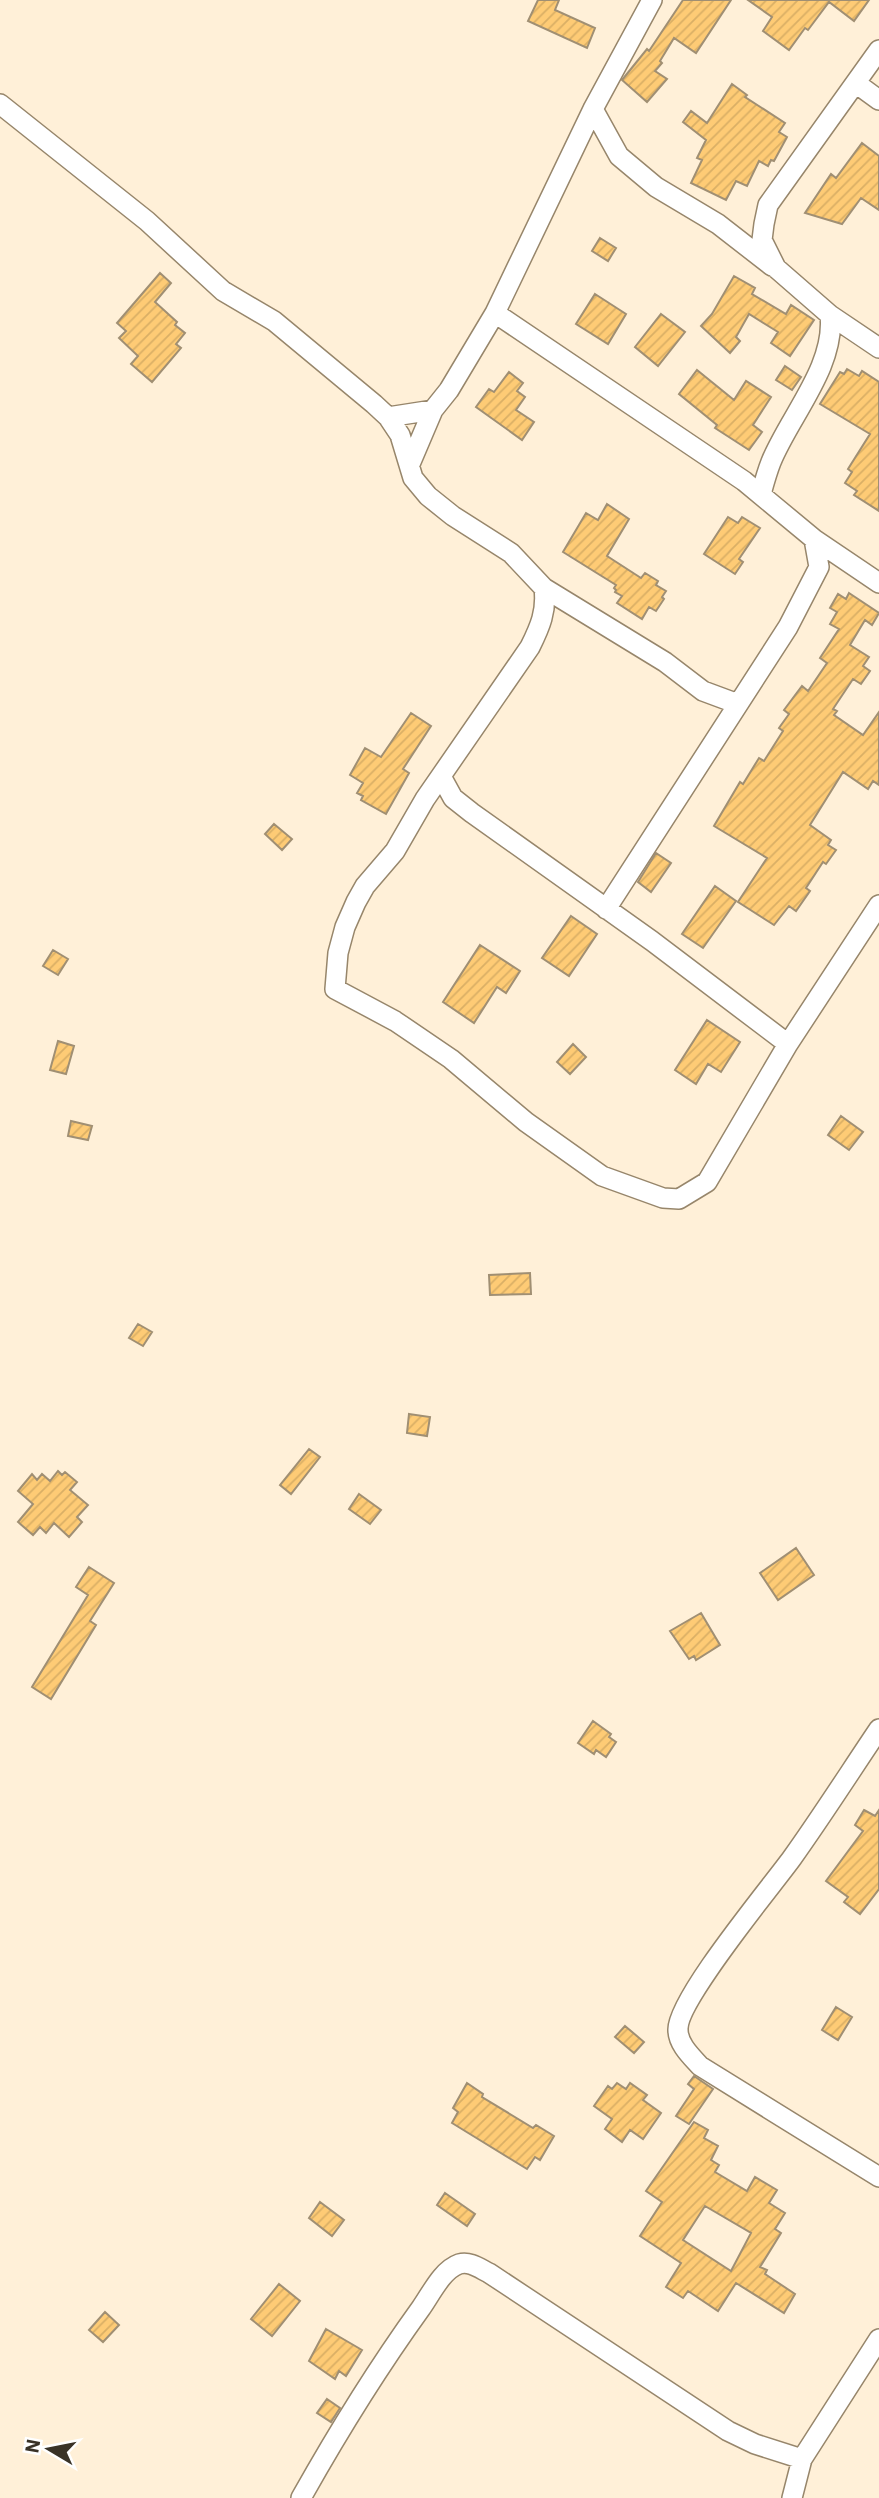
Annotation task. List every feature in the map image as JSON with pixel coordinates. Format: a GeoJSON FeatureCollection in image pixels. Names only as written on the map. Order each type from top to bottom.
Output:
{"type":"FeatureCollection","features":[{"type":"Feature","properties":{"kind":"street"},"geometry":{"type":"LineString","coordinates":[[410,464],[433,410],[449,390],[495,313],[593,109],[652,0]]}},
{"type":"Feature","properties":{"kind":"street"},"geometry":{"type":"LineString","coordinates":[[776,268],[762,240],[768,205],[879,50]]}},
{"type":"Feature","properties":{"kind":"street"},"geometry":{"type":"LineString","coordinates":[[857,83],[879,100]]}},
{"type":"Feature","properties":{"kind":"street"},"geometry":{"type":"LineString","coordinates":[[0,104],[148,221],[223,291],[274,321],[388,417],[400,435],[412,478],[428,496],[453,516],[511,553],[544,588],[665,662],[703,691],[738,704]]}},
{"type":"Feature","properties":{"kind":"street"},"geometry":{"type":"LineString","coordinates":[[593,109],[619,156],[656,187],[718,224],[776,268],[830,315],[879,348]]}},
{"type":"Feature","properties":{"kind":"street"},"geometry":{"type":"LineString","coordinates":[[495,313],[761,494],[814,539],[879,583]]}},
{"type":"Feature","properties":{"kind":"street"},"geometry":{"type":"LineString","coordinates":[[761,494],[771,462],[827,348],[832,331],[830,315]]}},
{"type":"Feature","properties":{"kind":"street"},"geometry":{"type":"LineString","coordinates":[[388,417],[433,410]]}},
{"type":"Feature","properties":{"kind":"street"},"geometry":{"type":"LineString","coordinates":[[606,909],[809,589],[819,567],[814,539]]}},
{"type":"Feature","properties":{"kind":"street"},"geometry":{"type":"LineString","coordinates":[[544,588],[546,602],[542,623],[530,647],[425,799],[395,851],[365,886],[356,902],[338,953],[335,989],[396,1021],[451,1059],[526,1122],[603,1176],[668,1200],[679,1199],[707,1182],[788,1044],[879,905]]}},
{"type":"Feature","properties":{"kind":"street"},"geometry":{"type":"LineString","coordinates":[[442,778],[453,798],[472,813],[788,1044]]}},
{"type":"Feature","properties":{"kind":"street"},"geometry":{"type":"LineString","coordinates":[[425,799],[453,798]]}},
{"type":"Feature","properties":{"kind":"street"},"geometry":{"type":"LineString","coordinates":[[879,1729],[793,1857],[704,1976],[682,2012],[678,2030],[681,2042],[700,2066],[879,2177]]}},
{"type":"Feature","properties":{"kind":"street"},"geometry":{"type":"LineString","coordinates":[[301,2498],[362,2393],[446,2273],[457,2265],[469,2263],[489,2273],[728,2431],[755,2444],[802,2459]]}},
{"type":"Feature","properties":{"kind":"street"},"geometry":{"type":"LineString","coordinates":[[793,2498],[802,2459],[879,2339]]}},
{"type":"Feature","properties":{"kind":"building"},"geometry":{"type":"Polygon","coordinates":[[[538,0],[559,0],[555,10],[595,28],[587,48],[528,21],[538,0]]]}},
{"type":"Feature","properties":{"kind":"building"},"geometry":{"type":"Polygon","coordinates":[[[683,0],[731,0],[696,53],[674,38],[655,71],[667,79],[647,102],[622,80],[647,49],[649,51],[683,0]]]}},
{"type":"Feature","properties":{"kind":"building"},"geometry":{"type":"Polygon","coordinates":[[[748,0],[869,0],[854,21],[829,2],[789,50],[763,31],[772,17],[748,0]]]}},
{"type":"Feature","properties":{"kind":"building"},"geometry":{"type":"Polygon","coordinates":[[[732,84],[747,95],[745,97],[785,123],[779,132],[787,137],[774,161],[771,160],[768,166],[759,161],[747,186],[736,181],[726,200],[691,183],[702,160],[697,158],[706,140],[683,122],[691,111],[707,123],[732,84]]]}},
{"type":"Feature","properties":{"kind":"building"},"geometry":{"type":"Polygon","coordinates":[[[862,143],[879,156],[879,210],[861,198],[842,224],[805,213],[831,174],[836,178],[862,143]]]}},
{"type":"Feature","properties":{"kind":"building"},"geometry":{"type":"Polygon","coordinates":[[[600,238],[616,248],[608,261],[592,251],[600,238]]]}},
{"type":"Feature","properties":{"kind":"building"},"geometry":{"type":"Polygon","coordinates":[[[160,273],[171,283],[155,302],[185,333],[176,344],[181,348],[152,382],[131,364],[138,356],[119,338],[126,331],[117,323],[160,273]]]}},
{"type":"Feature","properties":{"kind":"building"},"geometry":{"type":"Polygon","coordinates":[[[734,276],[755,288],[752,294],[786,314],[791,305],[814,320],[790,356],[771,343],[778,332],[749,314],[736,337],[740,341],[730,353],[701,326],[712,314],[734,276]]]}},
{"type":"Feature","properties":{"kind":"building"},"geometry":{"type":"Polygon","coordinates":[[[595,294],[626,314],[608,344],[576,324],[595,294]]]}},
{"type":"Feature","properties":{"kind":"building"},"geometry":{"type":"Polygon","coordinates":[[[661,314],[685,332],[658,366],[635,347],[661,314]]]}},
{"type":"Feature","properties":{"kind":"building"},"geometry":{"type":"Polygon","coordinates":[[[785,366],[801,377],[792,390],[776,380],[785,366]]]}},
{"type":"Feature","properties":{"kind":"building"},"geometry":{"type":"Polygon","coordinates":[[[847,369],[859,376],[862,371],[879,382],[879,511],[854,495],[857,491],[845,483],[852,472],[848,469],[870,434],[820,404],[840,372],[844,374],[847,369]]]}},
{"type":"Feature","properties":{"kind":"building"},"geometry":{"type":"Polygon","coordinates":[[[697,370],[734,400],[746,381],[771,397],[753,425],[762,432],[749,450],[715,428],[717,425],[679,394],[697,370]]]}},
{"type":"Feature","properties":{"kind":"building"},"geometry":{"type":"Polygon","coordinates":[[[509,372],[523,383],[517,391],[525,397],[516,410],[534,422],[522,440],[476,407],[489,389],[494,392],[509,372]]]}},
{"type":"Feature","properties":{"kind":"building"},"geometry":{"type":"Polygon","coordinates":[[[607,504],[629,519],[607,556],[641,578],[645,573],[658,581],[656,585],[666,591],[656,611],[649,607],[642,619],[617,603],[622,596],[615,592],[616,585],[563,552],[586,513],[598,520],[607,504]]]}},
{"type":"Feature","properties":{"kind":"building"},"geometry":{"type":"Polygon","coordinates":[[[728,517],[738,523],[742,517],[760,528],[739,559],[743,562],[735,574],[704,554],[728,517]]]}},
{"type":"Feature","properties":{"kind":"building"},"geometry":{"type":"Polygon","coordinates":[[[849,593],[879,613],[872,625],[865,620],[850,645],[869,657],[863,666],[870,671],[861,684],[853,679],[833,709],[837,711],[834,715],[863,735],[879,712],[879,785],[873,781],[868,789],[843,772],[810,825],[831,840],[828,845],[836,850],[826,864],[823,862],[806,888],[810,891],[796,911],[789,906],[774,925],[738,902],[767,858],[714,826],[740,782],[743,784],[759,758],[764,761],[783,731],[779,728],[789,714],[784,710],[802,686],[808,691],[827,663],[820,658],[839,629],[830,624],[837,612],[830,608],[838,594],[846,599],[849,593]]]}},
{"type":"Feature","properties":{"kind":"building"},"geometry":{"type":"Polygon","coordinates":[[[411,713],[431,726],[403,769],[409,773],[386,814],[361,800],[363,796],[357,793],[363,783],[350,775],[365,748],[381,757],[411,713]]]}},
{"type":"Feature","properties":{"kind":"building"},"geometry":{"type":"Polygon","coordinates":[[[274,824],[292,839],[282,850],[265,834],[274,824]]]}},
{"type":"Feature","properties":{"kind":"building"},"geometry":{"type":"Polygon","coordinates":[[[656,853],[671,863],[651,892],[638,882],[656,853]]]}},
{"type":"Feature","properties":{"kind":"building"},"geometry":{"type":"Polygon","coordinates":[[[715,886],[736,901],[703,948],[682,934],[715,886]]]}},
{"type":"Feature","properties":{"kind":"building"},"geometry":{"type":"Polygon","coordinates":[[[571,916],[597,934],[569,976],[542,958],[571,916]]]}},
{"type":"Feature","properties":{"kind":"building"},"geometry":{"type":"Polygon","coordinates":[[[480,945],[520,971],[506,993],[497,987],[474,1023],[443,1002],[480,945]]]}},
{"type":"Feature","properties":{"kind":"building"},"geometry":{"type":"Polygon","coordinates":[[[53,950],[68,959],[58,975],[43,966],[53,950]]]}},
{"type":"Feature","properties":{"kind":"building"},"geometry":{"type":"Polygon","coordinates":[[[707,1020],[740,1042],[721,1072],[708,1064],[696,1084],[675,1070],[707,1020]]]}},
{"type":"Feature","properties":{"kind":"building"},"geometry":{"type":"Polygon","coordinates":[[[58,1041],[74,1046],[66,1074],[50,1070],[58,1041]]]}},
{"type":"Feature","properties":{"kind":"building"},"geometry":{"type":"Polygon","coordinates":[[[573,1044],[586,1057],[570,1074],[557,1062],[573,1044]]]}},
{"type":"Feature","properties":{"kind":"building"},"geometry":{"type":"Polygon","coordinates":[[[841,1116],[863,1132],[849,1150],[828,1135],[841,1116]]]}},
{"type":"Feature","properties":{"kind":"building"},"geometry":{"type":"Polygon","coordinates":[[[71,1121],[92,1126],[88,1140],[68,1136],[71,1121]]]}},
{"type":"Feature","properties":{"kind":"building"},"geometry":{"type":"Polygon","coordinates":[[[530,1273],[531,1294],[490,1295],[489,1275],[530,1273]]]}},
{"type":"Feature","properties":{"kind":"building"},"geometry":{"type":"Polygon","coordinates":[[[138,1324],[152,1332],[143,1346],[129,1338],[138,1324]]]}},
{"type":"Feature","properties":{"kind":"building"},"geometry":{"type":"Polygon","coordinates":[[[409,1414],[430,1417],[427,1436],[407,1433],[409,1414]]]}},
{"type":"Feature","properties":{"kind":"building"},"geometry":{"type":"Polygon","coordinates":[[[309,1449],[320,1457],[291,1494],[280,1485],[309,1449]]]}},
{"type":"Feature","properties":{"kind":"building"},"geometry":{"type":"Polygon","coordinates":[[[58,1471],[62,1475],[65,1472],[77,1482],[70,1490],[88,1505],[77,1517],[82,1522],[69,1537],[54,1523],[46,1533],[40,1527],[33,1535],[18,1522],[33,1504],[18,1491],[32,1474],[37,1480],[42,1474],[50,1481],[58,1471]]]}},
{"type":"Feature","properties":{"kind":"building"},"geometry":{"type":"Polygon","coordinates":[[[359,1494],[381,1510],[370,1524],[349,1509],[359,1494]]]}},
{"type":"Feature","properties":{"kind":"building"},"geometry":{"type":"Polygon","coordinates":[[[796,1548],[814,1575],[778,1600],[760,1573],[796,1548]]]}},
{"type":"Feature","properties":{"kind":"building"},"geometry":{"type":"Polygon","coordinates":[[[89,1567],[114,1583],[90,1621],[96,1625],[51,1699],[32,1687],[88,1595],[76,1587],[89,1567]]]}},
{"type":"Feature","properties":{"kind":"building"},"geometry":{"type":"Polygon","coordinates":[[[701,1613],[720,1645],[696,1660],[694,1656],[689,1659],[670,1631],[701,1613]]]}},
{"type":"Feature","properties":{"kind":"building"},"geometry":{"type":"Polygon","coordinates":[[[593,1721],[611,1734],[609,1737],[616,1742],[606,1757],[596,1750],[594,1754],[578,1743],[593,1721]]]}},
{"type":"Feature","properties":{"kind":"building"},"geometry":{"type":"Polygon","coordinates":[[[864,1810],[875,1816],[879,1810],[879,1889],[860,1914],[844,1902],[848,1897],[826,1881],[863,1831],[855,1825],[864,1810]]]}},
{"type":"Feature","properties":{"kind":"building"},"geometry":{"type":"Polygon","coordinates":[[[836,2007],[852,2017],[838,2040],[822,2030],[836,2007]]]}},
{"type":"Feature","properties":{"kind":"building"},"geometry":{"type":"Polygon","coordinates":[[[625,2026],[644,2042],[634,2053],[615,2037],[625,2026]]]}},
{"type":"Feature","properties":{"kind":"building"},"geometry":{"type":"Polygon","coordinates":[[[694,2076],[713,2089],[689,2124],[676,2116],[694,2089],[688,2084],[694,2076]]]}},
{"type":"Feature","properties":{"kind":"building"},"geometry":{"type":"Polygon","coordinates":[[[467,2083],[483,2094],[482,2097],[533,2128],[536,2125],[554,2136],[540,2160],[535,2157],[527,2169],[452,2123],[458,2112],[453,2108],[467,2083]]]}},
{"type":"Feature","properties":{"kind":"building"},"geometry":{"type":"Polygon","coordinates":[[[617,2083],[626,2089],[630,2083],[647,2095],[643,2100],[661,2113],[643,2139],[630,2130],[622,2142],[605,2129],[612,2119],[594,2106],[608,2086],[612,2089],[617,2083]]]}},
{"type":"Feature","properties":{"kind":"building"},"geometry":{"type":"Polygon","coordinates":[[[694,2122],[708,2130],[704,2138],[718,2146],[711,2160],[719,2165],[715,2172],[747,2191],[755,2177],[777,2190],[769,2203],[785,2213],[775,2229],[781,2233],[760,2267],[767,2270],[765,2274],[795,2294],[784,2313],[736,2283],[718,2311],[688,2291],[683,2298],[666,2287],[681,2263],[640,2236],[662,2202],[646,2191],[694,2122]],[[705,2206],[683,2240],[731,2271],[751,2233],[705,2206]]]}},
{"type":"Feature","properties":{"kind":"building"},"geometry":{"type":"Polygon","coordinates":[[[445,2193],[475,2214],[467,2226],[437,2205],[445,2193]]]}},
{"type":"Feature","properties":{"kind":"building"},"geometry":{"type":"Polygon","coordinates":[[[320,2202],[344,2220],[332,2236],[309,2218],[320,2202]]]}},
{"type":"Feature","properties":{"kind":"building"},"geometry":{"type":"Polygon","coordinates":[[[279,2284],[300,2301],[272,2336],[251,2319],[279,2284]]]}},
{"type":"Feature","properties":{"kind":"building"},"geometry":{"type":"Polygon","coordinates":[[[105,2312],[119,2325],[103,2342],[89,2330],[105,2312]]]}},
{"type":"Feature","properties":{"kind":"building"},"geometry":{"type":"Polygon","coordinates":[[[326,2329],[362,2350],[346,2376],[339,2371],[335,2379],[309,2361],[326,2329]]]}},
{"type":"Feature","properties":{"kind":"building"},"geometry":{"type":"Polygon","coordinates":[[[327,2399],[340,2408],[331,2422],[317,2413],[327,2399]]]}}]}
